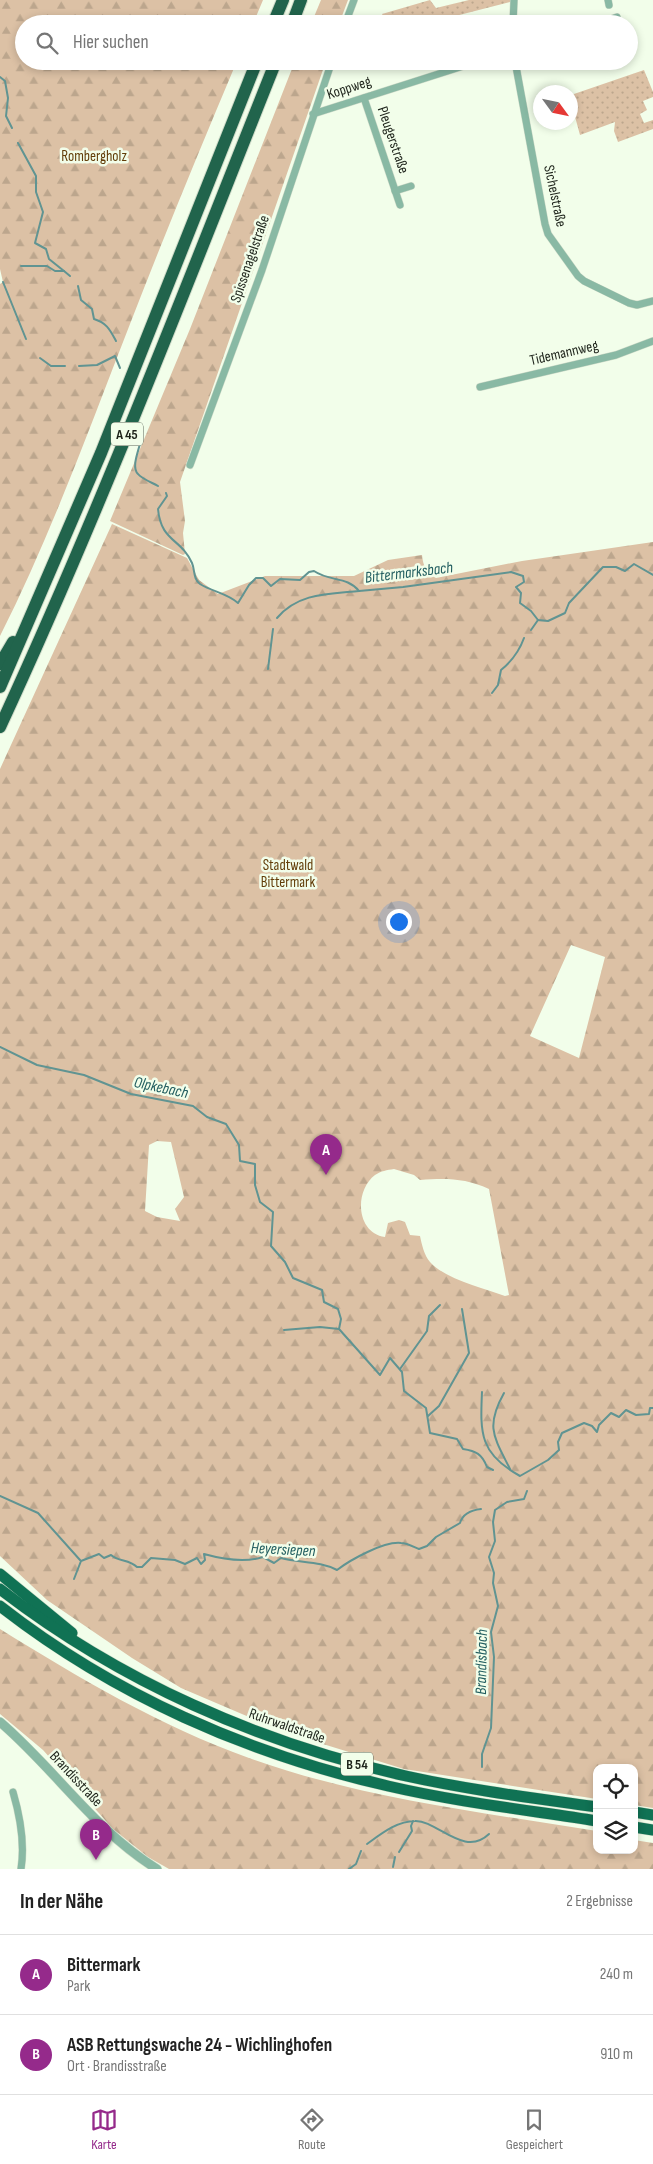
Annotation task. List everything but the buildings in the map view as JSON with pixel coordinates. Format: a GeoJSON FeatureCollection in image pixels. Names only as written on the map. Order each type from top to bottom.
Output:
{"type":"FeatureCollection","features":[{"type":"Feature","properties":{"kind":"highway"},"geometry":{"type":"LineString","coordinates":[[277,15],[283,0]]}},
{"type":"Feature","properties":{"kind":"highway"},"geometry":{"type":"LineString","coordinates":[[295,15],[301,0]]}},
{"type":"Feature","properties":{"kind":"highway","name":"A 45"},"geometry":{"type":"LineString","coordinates":[[0,687],[101,453],[253,70]]}},
{"type":"Feature","properties":{"kind":"highway","name":"A 45"},"geometry":{"type":"LineString","coordinates":[[0,728],[86,532],[202,249],[272,70]]}},
{"type":"Feature","properties":{"kind":"highway"},"geometry":{"type":"LineString","coordinates":[[0,664],[40,597]]}},
{"type":"Feature","properties":{"kind":"highway"},"geometry":{"type":"LineString","coordinates":[[0,1574],[68,1629],[87,1648]]}},
{"type":"Feature","properties":{"kind":"highway","name":"Ruhrwaldstraße"},"geometry":{"type":"LineString","coordinates":[[0,1589],[64,1636],[176,1697],[246,1728],[308,1750],[406,1776],[456,1786],[593,1806]]}},
{"type":"Feature","properties":{"kind":"highway","name":"B 54"},"geometry":{"type":"LineString","coordinates":[[0,1606],[24,1625],[88,1667],[188,1720],[240,1742],[315,1767],[389,1787],[443,1798],[593,1820]]}},
{"type":"Feature","properties":{"kind":"highway"},"geometry":{"type":"LineString","coordinates":[[0,1615],[54,1653],[88,1667]]}},
{"type":"Feature","properties":{"kind":"highway"},"geometry":{"type":"LineString","coordinates":[[638,1813],[653,1815]]}},
{"type":"Feature","properties":{"kind":"highway"},"geometry":{"type":"LineString","coordinates":[[638,1828],[653,1830]]}},
{"type":"Feature","properties":{"kind":"street"},"geometry":{"type":"LineString","coordinates":[[348,15],[354,0]]}},
{"type":"Feature","properties":{"kind":"street"},"geometry":{"type":"LineString","coordinates":[[513,15],[514,0]]}},
{"type":"Feature","properties":{"kind":"street","name":"Spissenagelstraße"},"geometry":{"type":"LineString","coordinates":[[190,465],[262,270],[329,70]]}},
{"type":"Feature","properties":{"kind":"street","name":"Koppweg"},"geometry":{"type":"LineString","coordinates":[[313,114],[451,70]]}},
{"type":"Feature","properties":{"kind":"street","name":"Sichelstraße"},"geometry":{"type":"LineString","coordinates":[[517,70],[548,234],[578,276],[584,281],[629,303],[637,304],[653,301]]}},
{"type":"Feature","properties":{"kind":"street","name":"Pleugerstraße"},"geometry":{"type":"LineString","coordinates":[[364,98],[400,205]]}},
{"type":"Feature","properties":{"kind":"street","name":"Pleugerstraße"},"geometry":{"type":"LineString","coordinates":[[395,191],[411,186]]}},
{"type":"Feature","properties":{"kind":"street","name":"Tidemannweg"},"geometry":{"type":"LineString","coordinates":[[480,388],[616,355],[653,341]]}},
{"type":"Feature","properties":{"kind":"street","name":"Brandisstraße"},"geometry":{"type":"LineString","coordinates":[[0,1722],[36,1756],[100,1826],[120,1843],[157,1869]]}},
{"type":"Feature","properties":{"kind":"street"},"geometry":{"type":"LineString","coordinates":[[13,1792],[20,1829],[23,1859],[21,1869]]}},
{"type":"Feature","properties":{"kind":"green space","name":"Rombergholz"},"geometry":{"type":"Polygon","coordinates":[[[0,0],[263,0],[257,15],[15,15],[15,70],[233,70],[156,258],[53,521],[0,636],[0,284],[3,282],[0,269],[0,0]]]}},
{"type":"Feature","properties":{"kind":"green space"},"geometry":{"type":"Polygon","coordinates":[[[321,0],[348,0],[342,15],[315,15],[321,0]]]}},
{"type":"Feature","properties":{"kind":"green space"},"geometry":{"type":"Polygon","coordinates":[[[430,0],[436,8],[469,0],[510,0],[510,2],[459,15],[382,14],[430,0]]]}},
{"type":"Feature","properties":{"kind":"green space"},"geometry":{"type":"Polygon","coordinates":[[[291,70],[323,70],[180,482],[185,521],[183,533],[185,554],[183,555],[110,521],[190,329],[291,70]]]}},
{"type":"Feature","properties":{"kind":"green space"},"geometry":{"type":"Polygon","coordinates":[[[644,70],[653,92],[653,97],[643,101],[647,110],[640,114],[644,123],[653,120],[653,129],[618,142],[614,131],[615,122],[580,135],[578,128],[578,93],[644,70]]]}},
{"type":"Feature","properties":{"kind":"green space","name":"Stadtwald Bittermark"},"geometry":{"type":"Polygon","coordinates":[[[112,524],[187,558],[199,580],[218,594],[265,576],[354,576],[388,560],[422,555],[426,569],[436,578],[522,561],[653,542],[653,1808],[638,1806],[638,1764],[593,1764],[593,1798],[404,1769],[284,1732],[181,1688],[132,1658],[47,1600],[0,1556],[0,769],[112,524]],[[571,945],[530,1036],[579,1058],[605,957],[571,945]],[[157,1141],[149,1145],[145,1211],[157,1217],[180,1221],[175,1209],[184,1197],[171,1142],[157,1141]],[[394,1169],[375,1175],[368,1182],[364,1191],[361,1210],[368,1228],[375,1234],[385,1237],[388,1223],[399,1220],[405,1222],[410,1235],[420,1236],[426,1256],[437,1268],[465,1282],[505,1296],[509,1295],[489,1189],[480,1185],[455,1180],[420,1180],[414,1175],[394,1169]]]}},
{"type":"Feature","properties":{"kind":"green space"},"geometry":{"type":"Polygon","coordinates":[[[0,1629],[121,1700],[184,1731],[249,1758],[291,1772],[377,1794],[593,1830],[593,1854],[638,1854],[638,1841],[653,1843],[653,1869],[169,1869],[148,1857],[113,1829],[43,1750],[0,1714],[0,1629]]]}},
{"type":"Feature","properties":{"kind":"waterway"},"geometry":{"type":"LineString","coordinates":[[0,77],[5,81],[8,98],[6,116],[12,128]]}},
{"type":"Feature","properties":{"kind":"waterway"},"geometry":{"type":"LineString","coordinates":[[18,143],[36,176],[36,192],[43,212],[35,243],[46,249],[49,259],[64,271]]}},
{"type":"Feature","properties":{"kind":"waterway","name":"Bittermarksbach"},"geometry":{"type":"LineString","coordinates":[[21,266],[47,266],[55,271],[64,271],[70,276]]}},
{"type":"Feature","properties":{"kind":"waterway"},"geometry":{"type":"LineString","coordinates":[[3,282],[26,339]]}},
{"type":"Feature","properties":{"kind":"waterway","name":"Bittermarksbach"},"geometry":{"type":"LineString","coordinates":[[78,286],[81,300],[92,309],[94,319],[105,325],[116,341]]}},
{"type":"Feature","properties":{"kind":"waterway"},"geometry":{"type":"LineString","coordinates":[[79,366],[97,365],[115,356],[120,368]]}},
{"type":"Feature","properties":{"kind":"waterway"},"geometry":{"type":"LineString","coordinates":[[40,358],[51,366],[65,366]]}},
{"type":"Feature","properties":{"kind":"waterway","name":"Bittermarksbach"},"geometry":{"type":"LineString","coordinates":[[142,429],[135,465],[136,470],[142,478],[158,486]]}},
{"type":"Feature","properties":{"kind":"waterway","name":"Bittermarksbach"},"geometry":{"type":"LineString","coordinates":[[166,493],[167,496],[158,509],[160,520],[167,534],[188,555],[196,580],[200,584],[238,603],[249,585],[256,578],[263,578],[271,586],[280,579],[300,580],[309,572],[314,571],[326,577],[349,583],[359,591],[511,572],[523,576],[524,582],[516,587],[521,593],[520,603],[531,611],[538,620],[548,621],[565,613],[569,603],[603,567],[616,567],[625,571],[634,564],[653,575]]}},
{"type":"Feature","properties":{"kind":"waterway"},"geometry":{"type":"LineString","coordinates":[[277,618],[285,610],[304,599],[325,594],[359,591]]}},
{"type":"Feature","properties":{"kind":"waterway"},"geometry":{"type":"LineString","coordinates":[[531,630],[538,620]]}},
{"type":"Feature","properties":{"kind":"waterway"},"geometry":{"type":"LineString","coordinates":[[268,669],[273,629]]}},
{"type":"Feature","properties":{"kind":"waterway"},"geometry":{"type":"LineString","coordinates":[[492,693],[498,685],[501,670],[515,656],[524,638]]}},
{"type":"Feature","properties":{"kind":"waterway","name":"Olpkebach"},"geometry":{"type":"LineString","coordinates":[[0,1047],[37,1065],[84,1075],[131,1094],[193,1106],[207,1117],[226,1124],[239,1145],[240,1161],[255,1164],[255,1185],[260,1202],[273,1212],[271,1246],[285,1262],[293,1278],[322,1290],[324,1302],[338,1309],[341,1319],[339,1329],[380,1375],[390,1358],[402,1372],[404,1391],[426,1408],[430,1433],[457,1439],[463,1449],[478,1454],[487,1467],[493,1470]]}},
{"type":"Feature","properties":{"kind":"waterway"},"geometry":{"type":"LineString","coordinates":[[400,1369],[427,1331],[429,1316],[440,1305]]}},
{"type":"Feature","properties":{"kind":"waterway"},"geometry":{"type":"LineString","coordinates":[[428,1416],[439,1406],[469,1353],[462,1309]]}},
{"type":"Feature","properties":{"kind":"waterway"},"geometry":{"type":"LineString","coordinates":[[284,1330],[320,1327],[339,1329]]}},
{"type":"Feature","properties":{"kind":"waterway","name":"Olpkebach"},"geometry":{"type":"LineString","coordinates":[[482,1392],[481,1420],[485,1442],[497,1460],[520,1476],[548,1460],[559,1450],[558,1442],[562,1433],[584,1423],[592,1426],[597,1432],[599,1425],[611,1413],[619,1417],[626,1410],[636,1415],[649,1414],[650,1408],[653,1408]]}},
{"type":"Feature","properties":{"kind":"waterway"},"geometry":{"type":"LineString","coordinates":[[504,1393],[498,1405],[493,1424],[496,1440],[510,1469]]}},
{"type":"Feature","properties":{"kind":"waterway","name":"Brandisbach"},"geometry":{"type":"LineString","coordinates":[[482,1767],[482,1754],[491,1728],[494,1657],[491,1632],[498,1606],[493,1583],[494,1573],[489,1557],[495,1541],[493,1522],[495,1510],[507,1502],[524,1499],[527,1491]]}},
{"type":"Feature","properties":{"kind":"waterway","name":"Heyersiepen"},"geometry":{"type":"LineString","coordinates":[[0,1496],[38,1513],[80,1560]]}},
{"type":"Feature","properties":{"kind":"waterway","name":"Heyersiepen"},"geometry":{"type":"LineString","coordinates":[[74,1579],[81,1561],[99,1554],[104,1558],[111,1555],[137,1567],[142,1567],[151,1558],[175,1560],[185,1564],[197,1558],[201,1564],[205,1560],[204,1554],[234,1560],[249,1560],[263,1557],[274,1563],[281,1558],[324,1565],[337,1570],[350,1561],[386,1545],[403,1543],[419,1549],[427,1546],[436,1537],[460,1523],[466,1514],[481,1509]]}},
{"type":"Feature","properties":{"kind":"waterway"},"geometry":{"type":"LineString","coordinates":[[399,1852],[412,1831],[413,1821]]}},
{"type":"Feature","properties":{"kind":"waterway","name":"Brandisbach"},"geometry":{"type":"LineString","coordinates":[[367,1844],[384,1832],[402,1823],[415,1821],[423,1822],[460,1840],[470,1842],[480,1840],[489,1834]]}},
{"type":"Feature","properties":{"kind":"waterway"},"geometry":{"type":"LineString","coordinates":[[349,1869],[356,1864],[361,1851]]}},
{"type":"Feature","properties":{"kind":"waterway"},"geometry":{"type":"LineString","coordinates":[[393,1867],[395,1857]]}},
{"type":"Feature","properties":{"kind":"place","name":"Bittermark"},"geometry":{"type":"Point","coordinates":[326,1175]}},
{"type":"Feature","properties":{"kind":"place","name":"ASB Rettungswache 24 - Wichlinghofen"},"geometry":{"type":"Point","coordinates":[96,1860]}}]}
